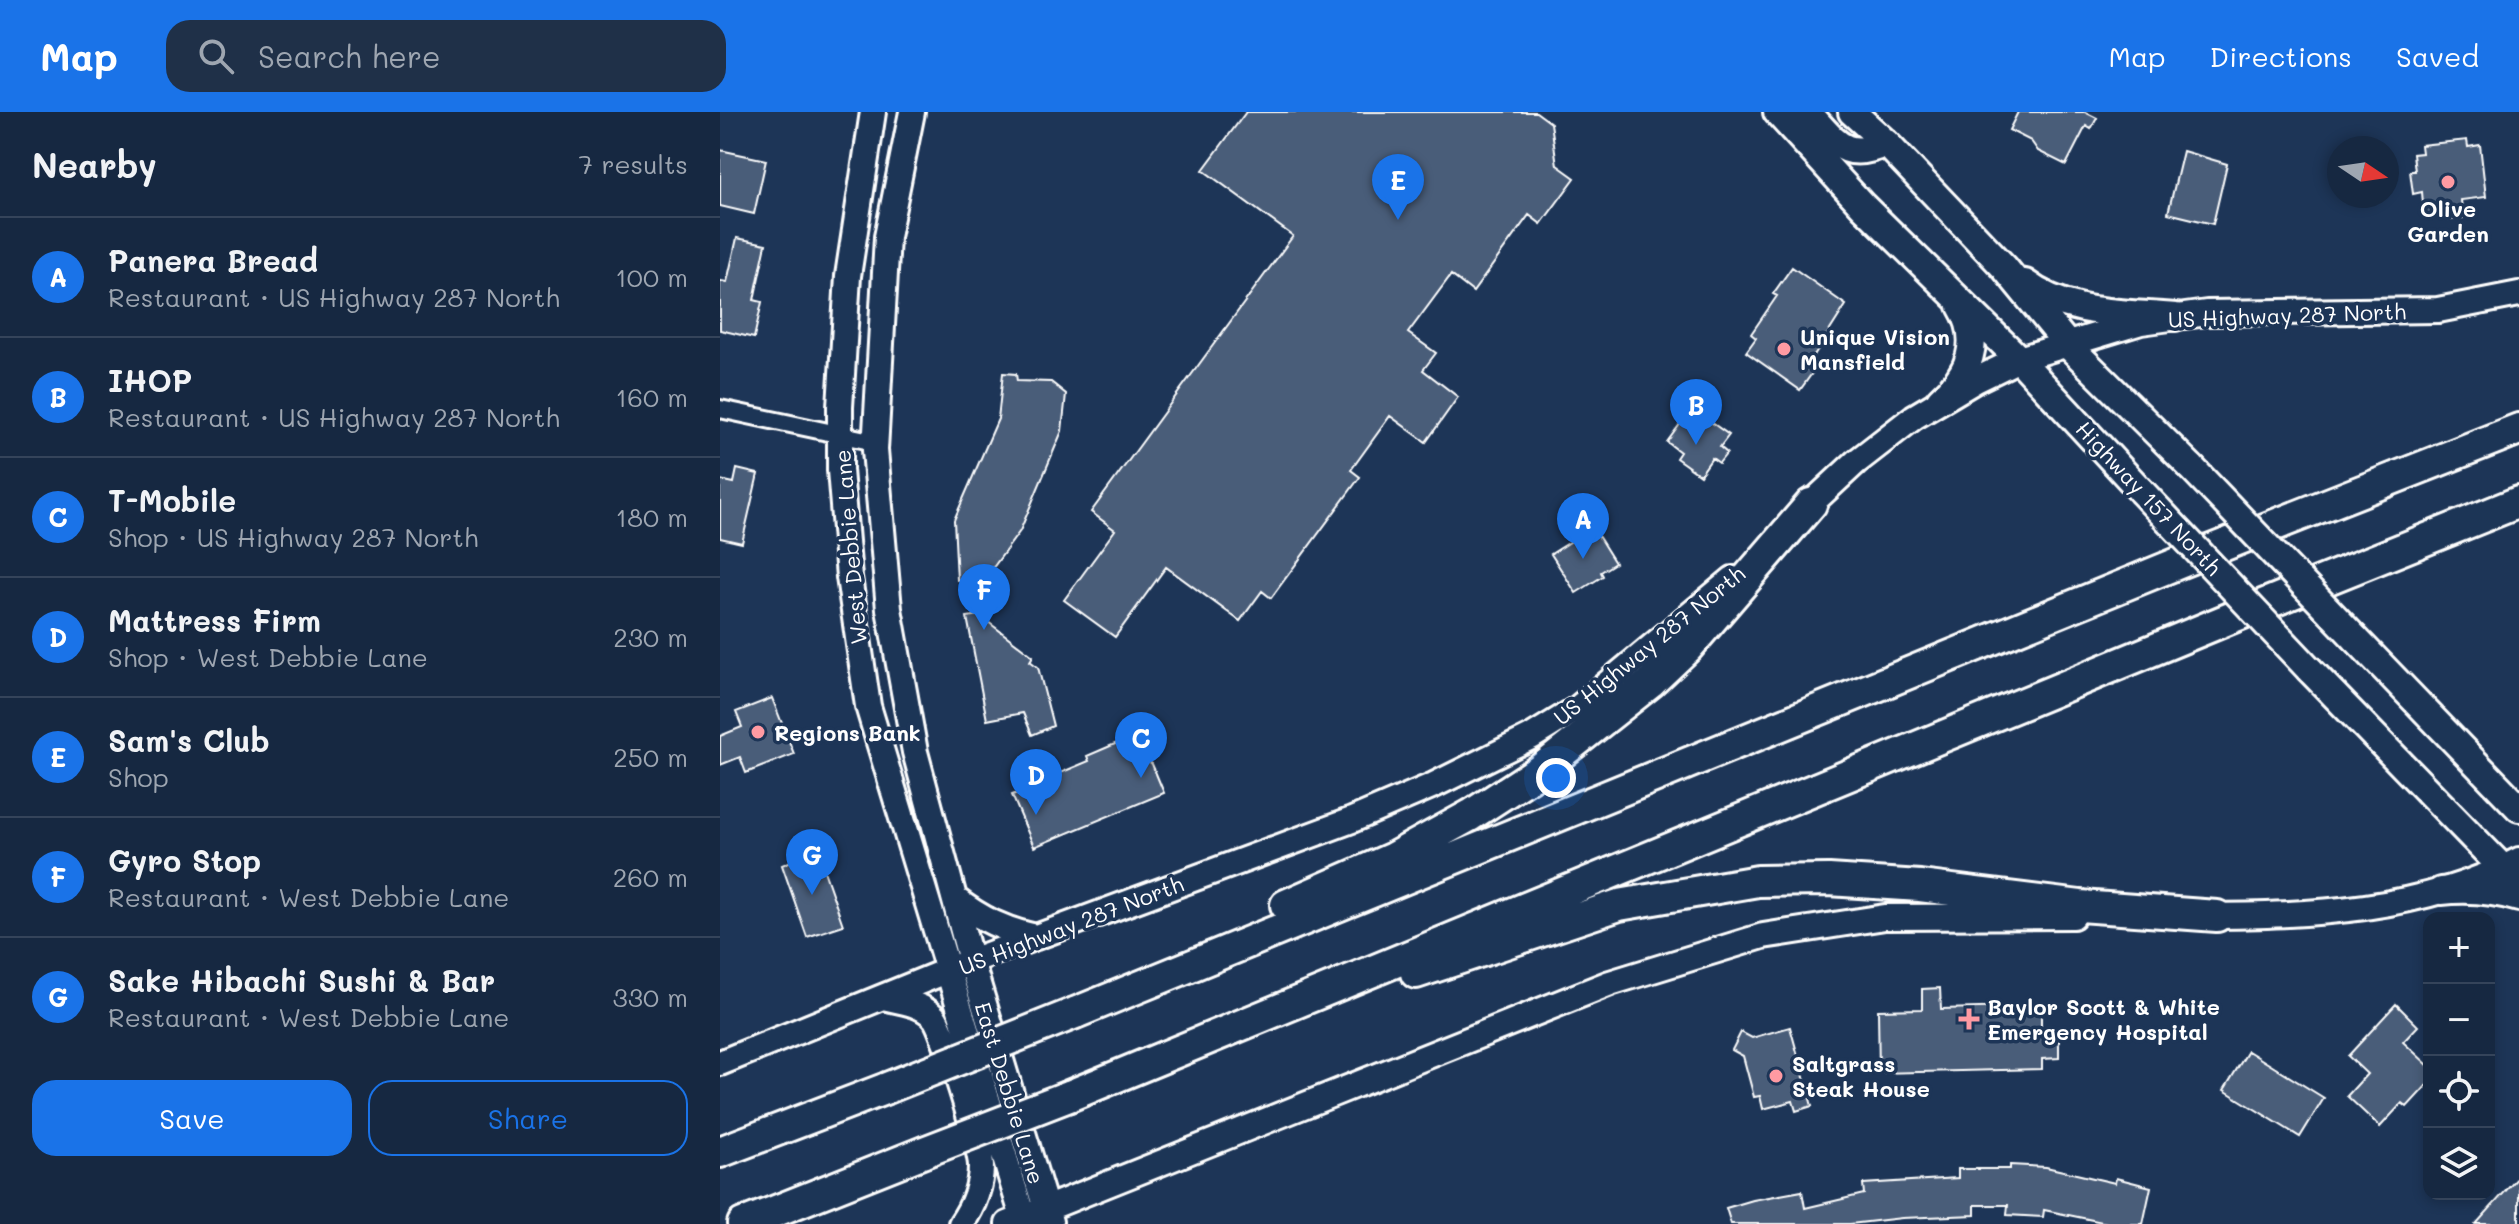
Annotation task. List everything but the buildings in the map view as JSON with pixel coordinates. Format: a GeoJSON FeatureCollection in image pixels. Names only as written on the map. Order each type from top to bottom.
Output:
{"type":"FeatureCollection","features":[{"type":"Feature","properties":{"kind":"highway"},"geometry":{"type":"LineString","coordinates":[[720,1152],[1106,1001],[2181,562],[2519,429]]}},
{"type":"Feature","properties":{"kind":"highway"},"geometry":{"type":"LineString","coordinates":[[743,1224],[1069,1096],[2519,502]]}},
{"type":"Feature","properties":{"kind":"highway"},"geometry":{"type":"LineString","coordinates":[[1106,1001],[1144,968],[1393,858],[1471,815],[1540,770],[1650,683],[1688,647],[1811,504]]}},
{"type":"Feature","properties":{"kind":"highway"},"geometry":{"type":"LineString","coordinates":[[1241,1025],[1316,1006],[1619,905],[1758,881],[1829,880],[1920,886],[2080,906],[2217,916]]}},
{"type":"Feature","properties":{"kind":"main road","name":"West Debbie Lane"},"geometry":{"type":"LineString","coordinates":[[873,112],[848,276],[840,470],[849,577],[868,706],[947,972]]}},
{"type":"Feature","properties":{"kind":"main road","name":"West Debbie Lane"},"geometry":{"type":"LineString","coordinates":[[912,112],[887,237],[875,442],[893,637],[915,752],[971,961]]}},
{"type":"Feature","properties":{"kind":"main road","name":"Highway 157 North"},"geometry":{"type":"LineString","coordinates":[[1777,112],[1863,206],[2019,359],[2310,670],[2513,871]]}},
{"type":"Feature","properties":{"kind":"main road"},"geometry":{"type":"LineString","coordinates":[[1807,112],[1843,148],[1865,153],[1886,143]]}},
{"type":"Feature","properties":{"kind":"main road"},"geometry":{"type":"LineString","coordinates":[[1852,112],[1886,143],[2004,267],[2067,344],[2192,468],[2519,808]]}},
{"type":"Feature","properties":{"kind":"main road"},"geometry":{"type":"LineString","coordinates":[[2004,267],[2040,294],[2082,310],[2175,317]]}},
{"type":"Feature","properties":{"kind":"main road","name":"US Highway 287 North"},"geometry":{"type":"LineString","coordinates":[[720,1063],[971,961],[1352,820],[1434,785],[1531,737],[1578,708],[1716,594],[1856,462],[1940,400],[2019,359],[2141,322],[2175,317],[2207,313],[2438,310],[2519,294]]}},
{"type":"Feature","properties":{"kind":"main road"},"geometry":{"type":"LineString","coordinates":[[1940,400],[1958,384],[1969,363],[1972,339],[1967,316],[1955,296]]}},
{"type":"Feature","properties":{"kind":"main road"},"geometry":{"type":"LineString","coordinates":[[1031,1220],[1610,983],[1763,936],[1885,917],[2217,916],[2343,912],[2441,891],[2513,871]]}},
{"type":"Feature","properties":{"kind":"main road"},"geometry":{"type":"LineString","coordinates":[[2441,891],[2467,888],[2519,898]]}},
{"type":"Feature","properties":{"kind":"main road"},"geometry":{"type":"LineString","coordinates":[[955,899],[992,924],[1036,937]]}},
{"type":"Feature","properties":{"kind":"main road","name":"East Debbie Lane"},"geometry":{"type":"LineString","coordinates":[[971,961],[1031,1220]]}},
{"type":"Feature","properties":{"kind":"main road","name":"East Debbie Lane"},"geometry":{"type":"LineString","coordinates":[[947,972],[1031,1220]]}},
{"type":"Feature","properties":{"kind":"main road"},"geometry":{"type":"LineString","coordinates":[[883,997],[927,1010],[937,1021],[963,1095],[981,1163],[970,1211],[961,1224]]}},
{"type":"Feature","properties":{"kind":"street"},"geometry":{"type":"LineString","coordinates":[[720,409],[875,442]]}},
{"type":"Feature","properties":{"kind":"place","name":"Olive Garden"},"geometry":{"type":"Point","coordinates":[2448,182]}},
{"type":"Feature","properties":{"kind":"place","name":"Sam's Club"},"geometry":{"type":"Point","coordinates":[1398,220]}},
{"type":"Feature","properties":{"kind":"place","name":"Unique Vision Mansfield"},"geometry":{"type":"Point","coordinates":[1784,349]}},
{"type":"Feature","properties":{"kind":"place","name":"IHOP"},"geometry":{"type":"Point","coordinates":[1696,445]}},
{"type":"Feature","properties":{"kind":"place","name":"Panera Bread"},"geometry":{"type":"Point","coordinates":[1583,559]}},
{"type":"Feature","properties":{"kind":"place","name":"Gyro Stop"},"geometry":{"type":"Point","coordinates":[984,630]}},
{"type":"Feature","properties":{"kind":"place","name":"Regions Bank"},"geometry":{"type":"Point","coordinates":[758,732]}},
{"type":"Feature","properties":{"kind":"place","name":"T-Mobile"},"geometry":{"type":"Point","coordinates":[1141,778]}},
{"type":"Feature","properties":{"kind":"place","name":"Mattress Firm"},"geometry":{"type":"Point","coordinates":[1036,815]}},
{"type":"Feature","properties":{"kind":"place","name":"Sake Hibachi Sushi & Bar"},"geometry":{"type":"Point","coordinates":[812,895]}},
{"type":"Feature","properties":{"kind":"place","name":"Baylor Scott & White Emergency Hospital"},"geometry":{"type":"Point","coordinates":[1969,1019]}},
{"type":"Feature","properties":{"kind":"place","name":"Saltgrass Steak House"},"geometry":{"type":"Point","coordinates":[1776,1076]}}]}
